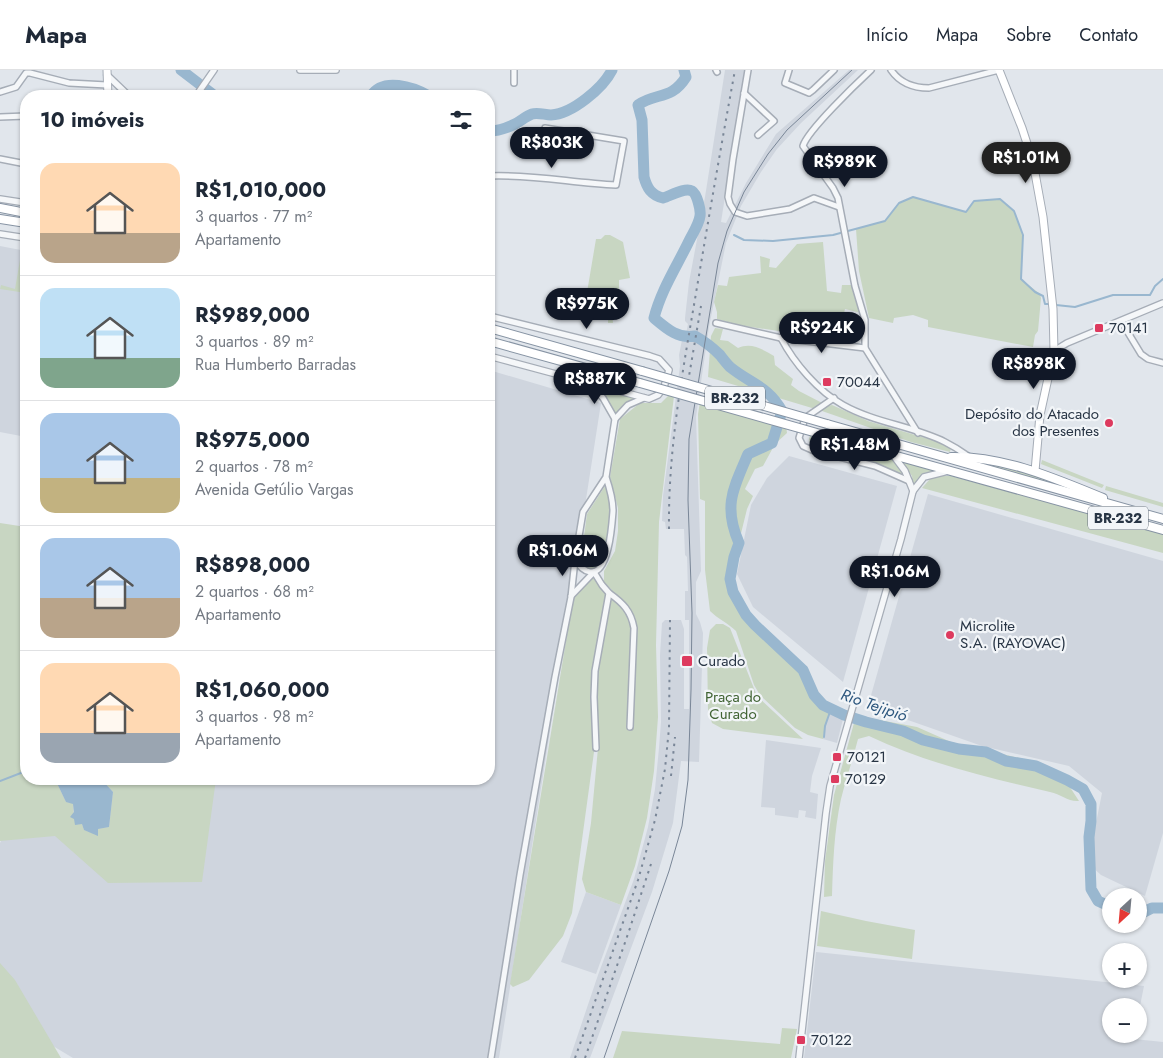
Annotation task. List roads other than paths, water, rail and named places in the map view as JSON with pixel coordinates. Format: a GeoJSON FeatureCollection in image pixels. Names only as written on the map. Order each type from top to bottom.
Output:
{"type":"FeatureCollection","features":[{"type":"Feature","properties":{"kind":"highway"},"geometry":{"type":"LineString","coordinates":[[0,208],[20,212]]}},
{"type":"Feature","properties":{"kind":"highway"},"geometry":{"type":"LineString","coordinates":[[0,219],[20,222]]}},
{"type":"Feature","properties":{"kind":"highway","name":"BR-232"},"geometry":{"type":"LineString","coordinates":[[495,330],[1163,519]]}},
{"type":"Feature","properties":{"kind":"highway","name":"BR-232"},"geometry":{"type":"LineString","coordinates":[[495,343],[1163,530]]}},
{"type":"Feature","properties":{"kind":"highway"},"geometry":{"type":"LineString","coordinates":[[942,457],[969,456],[1035,471],[1147,515]]}},
{"type":"Feature","properties":{"kind":"main road"},"geometry":{"type":"LineString","coordinates":[[999,70],[1033,162],[1043,217],[1053,309],[1054,351],[1040,415],[1035,471]]}},
{"type":"Feature","properties":{"kind":"main road"},"geometry":{"type":"LineString","coordinates":[[107,73],[108,90]]}},
{"type":"Feature","properties":{"kind":"street"},"geometry":{"type":"LineString","coordinates":[[200,90],[214,70]]}},
{"type":"Feature","properties":{"kind":"street"},"geometry":{"type":"LineString","coordinates":[[300,70],[336,70]]}},
{"type":"Feature","properties":{"kind":"street"},"geometry":{"type":"LineString","coordinates":[[514,70],[514,82]]}},
{"type":"Feature","properties":{"kind":"street"},"geometry":{"type":"LineString","coordinates":[[748,70],[728,197],[735,212],[746,216],[780,211],[798,206],[814,198],[839,207]]}},
{"type":"Feature","properties":{"kind":"street"},"geometry":{"type":"LineString","coordinates":[[789,70],[786,83],[809,93],[820,85],[834,70]]}},
{"type":"Feature","properties":{"kind":"street"},"geometry":{"type":"LineString","coordinates":[[870,70],[805,141],[804,146],[838,198],[855,286],[865,320],[865,348],[918,433]]}},
{"type":"Feature","properties":{"kind":"street"},"geometry":{"type":"LineString","coordinates":[[891,70],[900,80],[919,88],[929,88],[999,70]]}},
{"type":"Feature","properties":{"kind":"street"},"geometry":{"type":"LineString","coordinates":[[0,92],[16,87],[26,73],[69,82],[108,85]]}},
{"type":"Feature","properties":{"kind":"street"},"geometry":{"type":"LineString","coordinates":[[107,73],[123,90]]}},
{"type":"Feature","properties":{"kind":"street"},"geometry":{"type":"LineString","coordinates":[[744,93],[774,121],[758,135]]}},
{"type":"Feature","properties":{"kind":"street"},"geometry":{"type":"LineString","coordinates":[[0,117],[20,116]]}},
{"type":"Feature","properties":{"kind":"street"},"geometry":{"type":"LineString","coordinates":[[495,176],[524,176],[581,184],[616,185],[624,141],[545,128]]}},
{"type":"Feature","properties":{"kind":"street"},"geometry":{"type":"LineString","coordinates":[[0,159],[20,163]]}},
{"type":"Feature","properties":{"kind":"street"},"geometry":{"type":"LineString","coordinates":[[0,199],[20,202]]}},
{"type":"Feature","properties":{"kind":"street"},"geometry":{"type":"LineString","coordinates":[[0,234],[20,237]]}},
{"type":"Feature","properties":{"kind":"street"},"geometry":{"type":"LineString","coordinates":[[1054,351],[1067,343],[1163,303]]}},
{"type":"Feature","properties":{"kind":"street"},"geometry":{"type":"LineString","coordinates":[[495,318],[659,359],[669,370],[664,387],[658,396],[644,398],[495,358]]}},
{"type":"Feature","properties":{"kind":"street"},"geometry":{"type":"LineString","coordinates":[[1121,321],[1141,354],[1148,359],[1163,363]]}},
{"type":"Feature","properties":{"kind":"street"},"geometry":{"type":"LineString","coordinates":[[716,323],[781,338],[865,348]]}},
{"type":"Feature","properties":{"kind":"street"},"geometry":{"type":"LineString","coordinates":[[781,338],[806,372],[820,387],[844,406],[944,441],[969,456]]}},
{"type":"Feature","properties":{"kind":"street"},"geometry":{"type":"LineString","coordinates":[[588,383],[603,398],[615,419]]}},
{"type":"Feature","properties":{"kind":"street"},"geometry":{"type":"LineString","coordinates":[[491,1058],[520,875],[571,597],[583,512],[606,477],[615,419],[628,406],[644,398]]}},
{"type":"Feature","properties":{"kind":"street"},"geometry":{"type":"LineString","coordinates":[[834,398],[805,418],[799,438],[803,446],[875,466],[911,482]]}},
{"type":"Feature","properties":{"kind":"street"},"geometry":{"type":"LineString","coordinates":[[893,455],[905,471],[913,491]]}},
{"type":"Feature","properties":{"kind":"street"},"geometry":{"type":"LineString","coordinates":[[799,1058],[827,804],[848,721],[901,539],[913,491],[924,478],[950,471]]}},
{"type":"Feature","properties":{"kind":"street"},"geometry":{"type":"LineString","coordinates":[[571,597],[598,569],[606,557],[613,510],[612,495],[606,477]]}},
{"type":"Feature","properties":{"kind":"street"},"geometry":{"type":"LineString","coordinates":[[576,560],[584,570],[594,572],[602,585],[626,607],[632,617],[634,628],[630,727]]}},
{"type":"Feature","properties":{"kind":"street"},"geometry":{"type":"LineString","coordinates":[[596,748],[595,671],[609,593]]}},
{"type":"Feature","properties":{"kind":"water"},"geometry":{"type":"Polygon","coordinates":[[[58,785],[107,785],[113,792],[109,827],[98,829],[98,836],[84,830],[82,824],[75,825],[74,819],[70,817],[74,812],[73,804],[66,802],[58,785]]]}},
{"type":"Feature","properties":{"kind":"waterway","name":"Rio Tejipió"},"geometry":{"type":"LineString","coordinates":[[181,70],[207,90]]}},
{"type":"Feature","properties":{"kind":"waterway","name":"Rio Tejipió"},"geometry":{"type":"LineString","coordinates":[[495,130],[509,127],[532,114],[551,115],[568,110],[594,92],[612,70]]}},
{"type":"Feature","properties":{"kind":"waterway","name":"Rio Tejipió"},"geometry":{"type":"LineString","coordinates":[[684,70],[686,77],[675,90],[638,105],[642,120],[644,177],[648,188],[655,195],[663,198],[682,191],[692,191],[697,199],[700,213],[697,225],[665,288],[654,318],[678,335],[695,336],[705,342],[730,367],[771,396],[782,411],[772,443],[748,454],[734,488],[731,508],[734,530],[739,543],[730,579],[733,592],[746,615],[803,670],[814,695],[823,705],[844,715],[903,731],[923,740],[959,749],[986,752],[1006,761],[1036,766],[1083,789],[1091,804],[1089,837],[1091,889],[1098,901],[1102,903]]}},
{"type":"Feature","properties":{"kind":"waterway","name":"Rio Tejipió"},"geometry":{"type":"LineString","coordinates":[[376,90],[390,85],[398,85],[415,90]]}},
{"type":"Feature","properties":{"kind":"waterway"},"geometry":{"type":"LineString","coordinates":[[734,235],[744,240],[773,241],[833,235],[885,221],[899,203],[913,197],[966,212],[974,201],[1000,199],[1014,211],[1023,235],[1021,279],[1035,292],[1043,296],[1045,304],[1051,304]]}},
{"type":"Feature","properties":{"kind":"waterway"},"geometry":{"type":"LineString","coordinates":[[1056,305],[1075,307],[1113,295],[1150,295],[1155,286],[1163,279]]}},
{"type":"Feature","properties":{"kind":"waterway"},"geometry":{"type":"LineString","coordinates":[[824,737],[825,726],[831,709]]}},
{"type":"Feature","properties":{"kind":"waterway"},"geometry":{"type":"LineString","coordinates":[[0,781],[20,773]]}},
{"type":"Feature","properties":{"kind":"waterway","name":"Rio Tejipió"},"geometry":{"type":"LineString","coordinates":[[1148,910],[1163,908]]}},
{"type":"Feature","properties":{"kind":"tram line"},"geometry":{"type":"LineString","coordinates":[[604,1058],[669,871],[682,826],[688,780],[691,690],[692,613],[688,500],[689,439],[718,263],[727,231],[744,192],[768,154],[787,130],[852,70]]}},
{"type":"Feature","properties":{"kind":"railway"},"geometry":{"type":"LineString","coordinates":[[669,529],[673,442],[681,385],[735,70]]}},
{"type":"Feature","properties":{"kind":"railway"},"geometry":{"type":"LineString","coordinates":[[688,382],[701,306]]}},
{"type":"Feature","properties":{"kind":"railway"},"geometry":{"type":"LineString","coordinates":[[575,1058],[638,880],[655,820],[665,769],[669,728],[670,620]]}},
{"type":"Feature","properties":{"kind":"railway"},"geometry":{"type":"LineString","coordinates":[[671,776],[675,737]]}},
{"type":"Feature","properties":{"kind":"railway"},"geometry":{"type":"LineString","coordinates":[[585,1058],[651,864]]}},
{"type":"Feature","properties":{"kind":"place","name":"70141"},"geometry":{"type":"Point","coordinates":[1099,328]}},
{"type":"Feature","properties":{"kind":"place","name":"70044"},"geometry":{"type":"Point","coordinates":[827,382]}},
{"type":"Feature","properties":{"kind":"place","name":"Depósito do Atacado dos Presentes"},"geometry":{"type":"Point","coordinates":[1109,423]}},
{"type":"Feature","properties":{"kind":"place","name":"Microlite S.A. (RAYOVAC)"},"geometry":{"type":"Point","coordinates":[950,635]}},
{"type":"Feature","properties":{"kind":"place","name":"Curado"},"geometry":{"type":"Point","coordinates":[687,661]}},
{"type":"Feature","properties":{"kind":"place","name":"70121"},"geometry":{"type":"Point","coordinates":[837,757]}},
{"type":"Feature","properties":{"kind":"place","name":"70129"},"geometry":{"type":"Point","coordinates":[835,779]}},
{"type":"Feature","properties":{"kind":"place","name":"70122"},"geometry":{"type":"Point","coordinates":[801,1040]}},
{"type":"Feature","properties":{"kind":"park label","name":"Praça do Curado"},"geometry":{"type":"Point","coordinates":[733,706]}}]}
